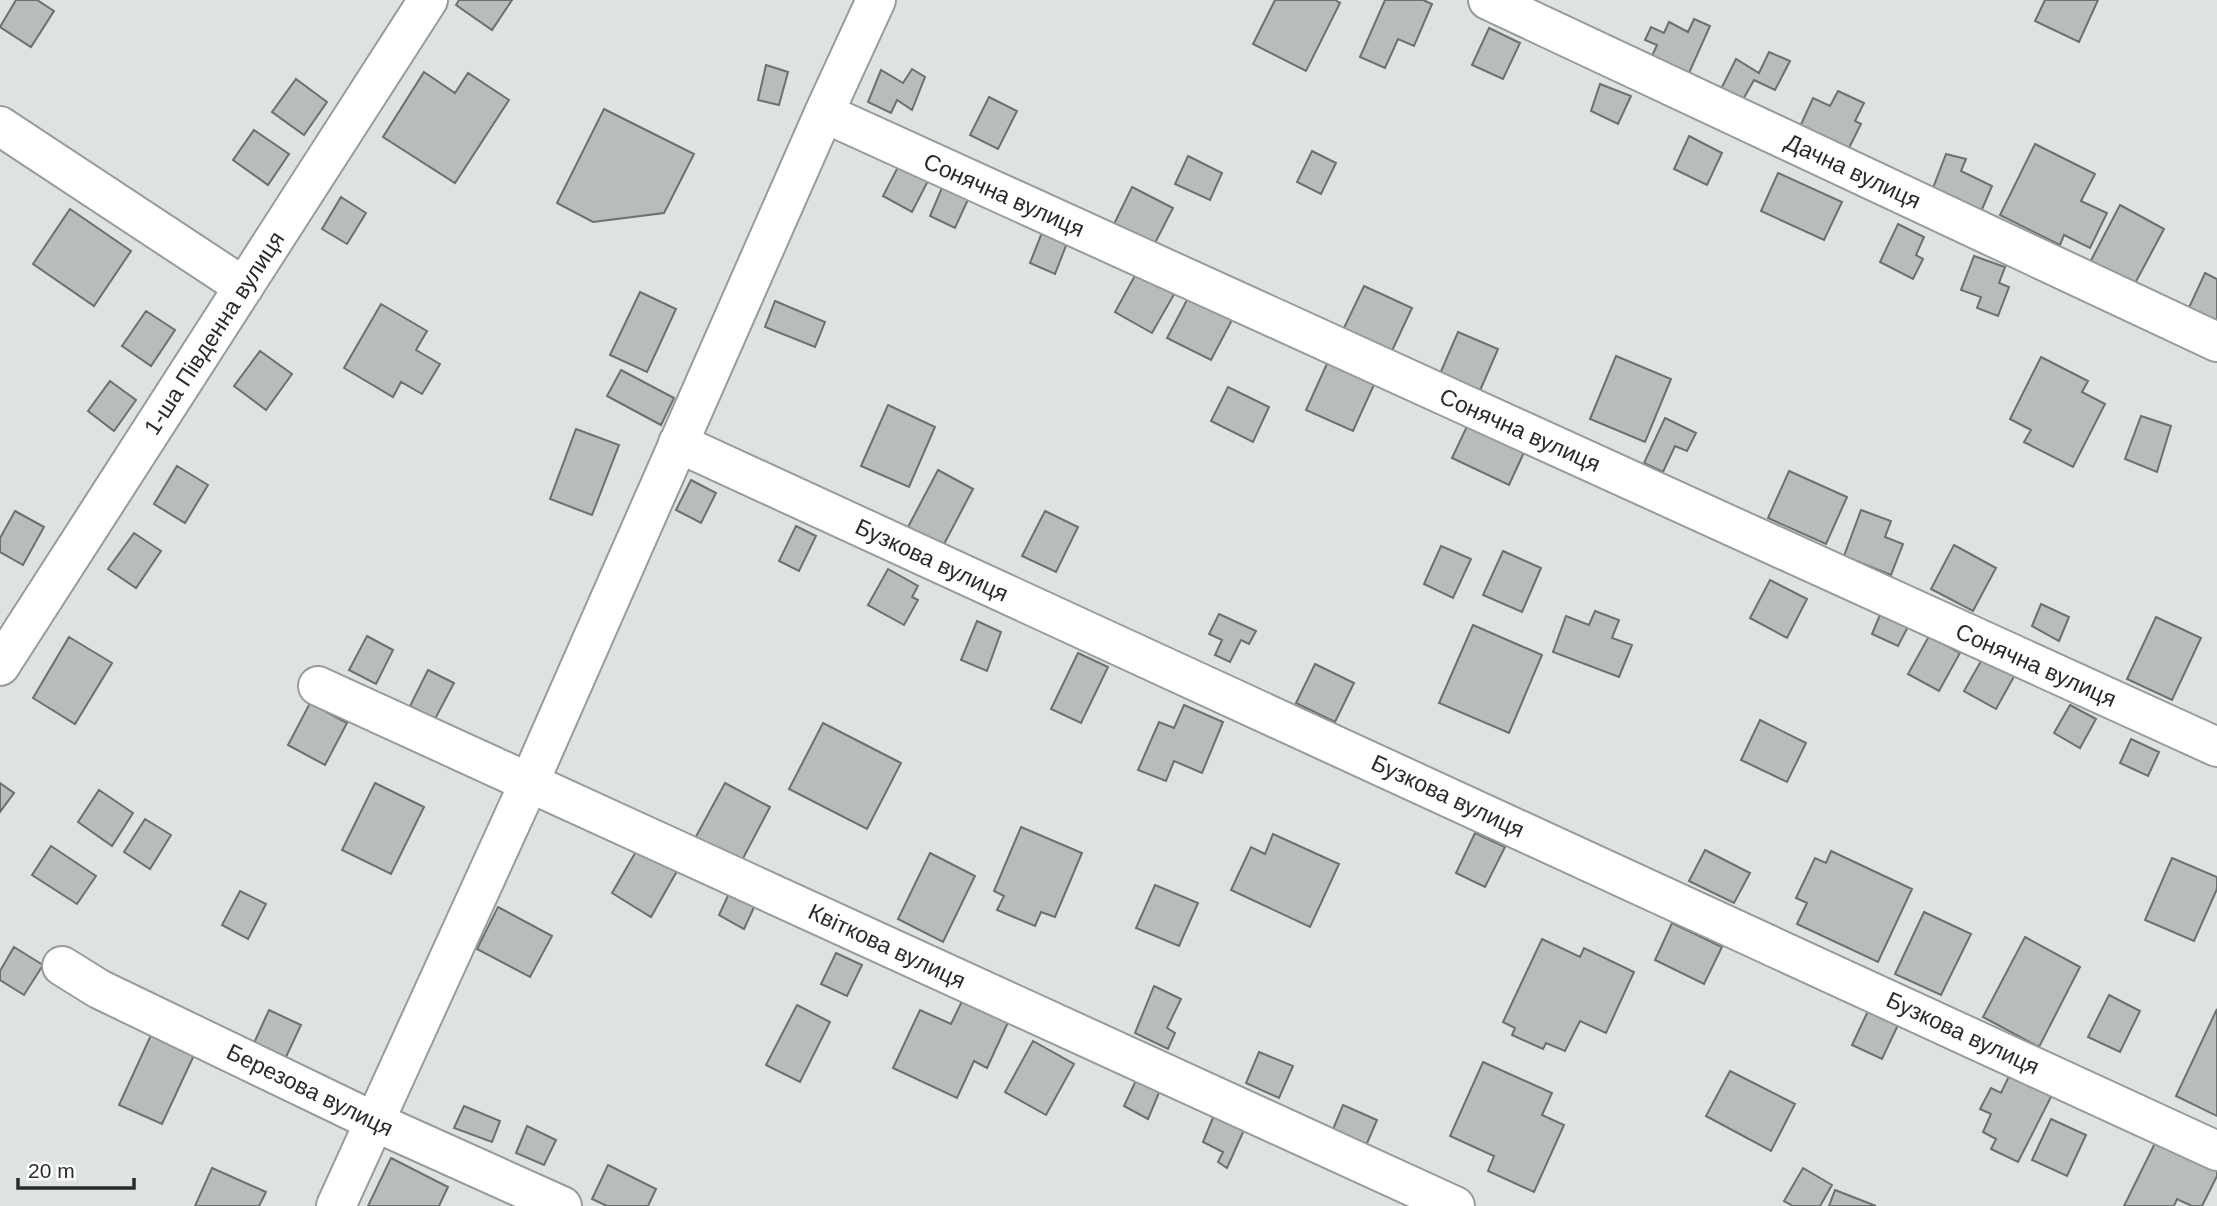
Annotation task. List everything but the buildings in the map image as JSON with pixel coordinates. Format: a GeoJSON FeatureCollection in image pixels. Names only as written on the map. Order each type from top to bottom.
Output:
{"type":"FeatureCollection","features":[{"type":"Feature","properties":{"kind":"street","name":"1-ша Південна вулиця"},"geometry":{"type":"LineString","coordinates":[[0,666],[428,0]]}},
{"type":"Feature","properties":{"kind":"street"},"geometry":{"type":"LineString","coordinates":[[336,1206],[529,783],[824,113],[877,0]]}},
{"type":"Feature","properties":{"kind":"street","name":"Дачна вулиця"},"geometry":{"type":"LineString","coordinates":[[1488,0],[2217,342]]}},
{"type":"Feature","properties":{"kind":"street","name":"Сонячна вулиця"},"geometry":{"type":"LineString","coordinates":[[824,113],[2217,747]]}},
{"type":"Feature","properties":{"kind":"street"},"geometry":{"type":"LineString","coordinates":[[0,126],[244,287]]}},
{"type":"Feature","properties":{"kind":"street","name":"Бузкова вулиця"},"geometry":{"type":"LineString","coordinates":[[678,443],[2217,1151]]}},
{"type":"Feature","properties":{"kind":"street","name":"Квіткова вулиця"},"geometry":{"type":"LineString","coordinates":[[318,687],[1455,1206]]}},
{"type":"Feature","properties":{"kind":"street","name":"Березова вулиця"},"geometry":{"type":"LineString","coordinates":[[62,966],[99,989],[373,1121],[562,1206]]}}]}
